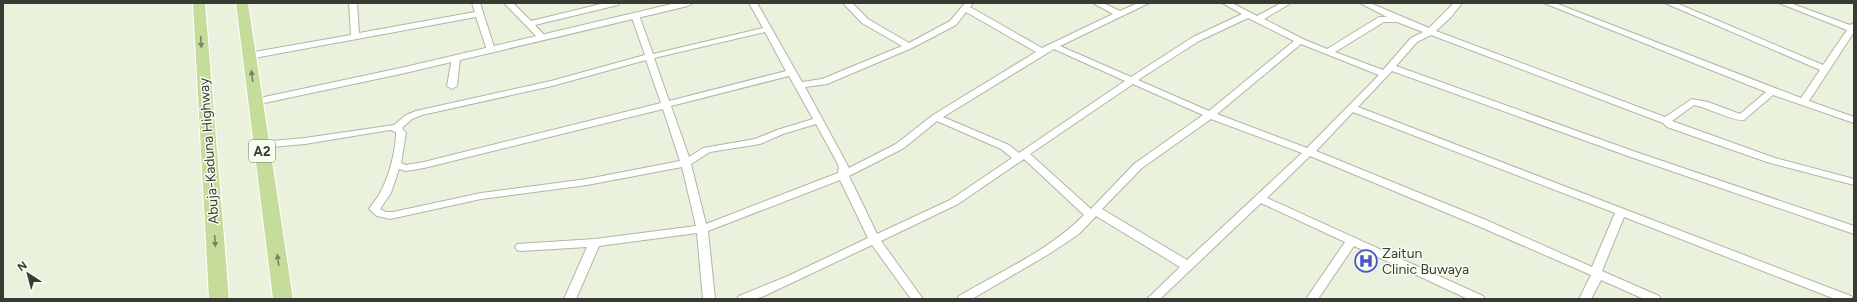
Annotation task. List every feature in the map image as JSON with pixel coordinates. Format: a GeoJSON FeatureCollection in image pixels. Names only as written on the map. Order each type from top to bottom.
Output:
{"type":"FeatureCollection","features":[{"type":"Feature","properties":{"kind":"highway","name":"Abuja-Kaduna Highway"},"geometry":{"type":"LineString","coordinates":[[199,3],[219,299]]}},
{"type":"Feature","properties":{"kind":"highway","name":"A2"},"geometry":{"type":"LineString","coordinates":[[242,3],[283,299]]}},
{"type":"Feature","properties":{"kind":"street"},"geometry":{"type":"LineString","coordinates":[[353,3],[355,37]]}},
{"type":"Feature","properties":{"kind":"street"},"geometry":{"type":"LineString","coordinates":[[476,3],[491,50]]}},
{"type":"Feature","properties":{"kind":"street"},"geometry":{"type":"LineString","coordinates":[[508,3],[542,37]]}},
{"type":"Feature","properties":{"kind":"street"},"geometry":{"type":"LineString","coordinates":[[529,24],[615,3]]}},
{"type":"Feature","properties":{"kind":"street"},"geometry":{"type":"LineString","coordinates":[[255,102],[491,50],[688,3]]}},
{"type":"Feature","properties":{"kind":"street"},"geometry":{"type":"LineString","coordinates":[[752,3],[844,166],[843,175],[874,239],[917,299]]}},
{"type":"Feature","properties":{"kind":"street"},"geometry":{"type":"LineString","coordinates":[[847,3],[854,8],[865,21],[908,46]]}},
{"type":"Feature","properties":{"kind":"street"},"geometry":{"type":"LineString","coordinates":[[1097,3],[1119,14]]}},
{"type":"Feature","properties":{"kind":"street"},"geometry":{"type":"LineString","coordinates":[[521,247],[596,242],[702,228],[738,216],[843,175],[900,146],[936,117],[1042,52],[1119,14],[1145,3]]}},
{"type":"Feature","properties":{"kind":"street"},"geometry":{"type":"LineString","coordinates":[[1226,3],[1300,41],[1328,52],[1388,70],[1854,230]]}},
{"type":"Feature","properties":{"kind":"street"},"geometry":{"type":"LineString","coordinates":[[743,299],[772,289],[874,239],[931,216],[954,202],[1165,58],[1196,39],[1287,3]]}},
{"type":"Feature","properties":{"kind":"street"},"geometry":{"type":"LineString","coordinates":[[1364,3],[1376,10],[1429,32],[1666,121],[1670,125],[1771,160],[1854,182]]}},
{"type":"Feature","properties":{"kind":"street"},"geometry":{"type":"LineString","coordinates":[[1153,299],[1309,152],[1388,70],[1414,40],[1429,32],[1448,15],[1458,3]]}},
{"type":"Feature","properties":{"kind":"street"},"geometry":{"type":"LineString","coordinates":[[1548,3],[1772,91],[1854,120]]}},
{"type":"Feature","properties":{"kind":"street"},"geometry":{"type":"LineString","coordinates":[[1670,3],[1824,69]]}},
{"type":"Feature","properties":{"kind":"street"},"geometry":{"type":"LineString","coordinates":[[1783,3],[1853,28],[1803,102]]}},
{"type":"Feature","properties":{"kind":"street"},"geometry":{"type":"LineString","coordinates":[[799,85],[824,82],[908,46],[952,23],[967,6],[1042,52]]}},
{"type":"Feature","properties":{"kind":"street"},"geometry":{"type":"LineString","coordinates":[[1376,10],[1382,19]]}},
{"type":"Feature","properties":{"kind":"street"},"geometry":{"type":"LineString","coordinates":[[249,56],[480,14]]}},
{"type":"Feature","properties":{"kind":"street"},"geometry":{"type":"LineString","coordinates":[[635,16],[686,163],[702,228],[709,299]]}},
{"type":"Feature","properties":{"kind":"street"},"geometry":{"type":"LineString","coordinates":[[1328,52],[1382,19],[1400,20]]}},
{"type":"Feature","properties":{"kind":"street"},"geometry":{"type":"LineString","coordinates":[[261,145],[305,141],[396,128],[409,117],[419,113],[552,83],[649,57],[767,29]]}},
{"type":"Feature","properties":{"kind":"street"},"geometry":{"type":"LineString","coordinates":[[963,299],[1045,251],[1075,231],[1138,166],[1210,114],[1300,41]]}},
{"type":"Feature","properties":{"kind":"street"},"geometry":{"type":"LineString","coordinates":[[1053,46],[1210,114],[1309,152],[1482,223],[1656,299]]}},
{"type":"Feature","properties":{"kind":"street"},"geometry":{"type":"LineString","coordinates":[[452,86],[456,58]]}},
{"type":"Feature","properties":{"kind":"street"},"geometry":{"type":"LineString","coordinates":[[396,165],[406,168],[424,165],[792,72]]}},
{"type":"Feature","properties":{"kind":"street"},"geometry":{"type":"LineString","coordinates":[[1666,121],[1692,102],[1705,104],[1741,118],[1772,91]]}},
{"type":"Feature","properties":{"kind":"street"},"geometry":{"type":"LineString","coordinates":[[1352,108],[1847,299]]}},
{"type":"Feature","properties":{"kind":"street"},"geometry":{"type":"LineString","coordinates":[[936,117],[1005,147],[1021,156],[1093,212],[1188,266]]}},
{"type":"Feature","properties":{"kind":"street"},"geometry":{"type":"LineString","coordinates":[[396,128],[401,133],[396,165],[382,200],[374,209],[384,216],[406,214],[481,196],[587,182],[686,163],[707,150],[757,142],[780,132],[819,120]]}},
{"type":"Feature","properties":{"kind":"street"},"geometry":{"type":"LineString","coordinates":[[1260,199],[1352,241],[1461,295],[1479,299]]}},
{"type":"Feature","properties":{"kind":"street"},"geometry":{"type":"LineString","coordinates":[[1585,299],[1621,212]]}},
{"type":"Feature","properties":{"kind":"street"},"geometry":{"type":"LineString","coordinates":[[1312,299],[1352,241]]}},
{"type":"Feature","properties":{"kind":"street"},"geometry":{"type":"LineString","coordinates":[[570,299],[596,242]]}},
{"type":"Feature","properties":{"kind":"place","name":"Zaitun Clinic Buwaya"},"geometry":{"type":"Point","coordinates":[1366,261]}}]}
